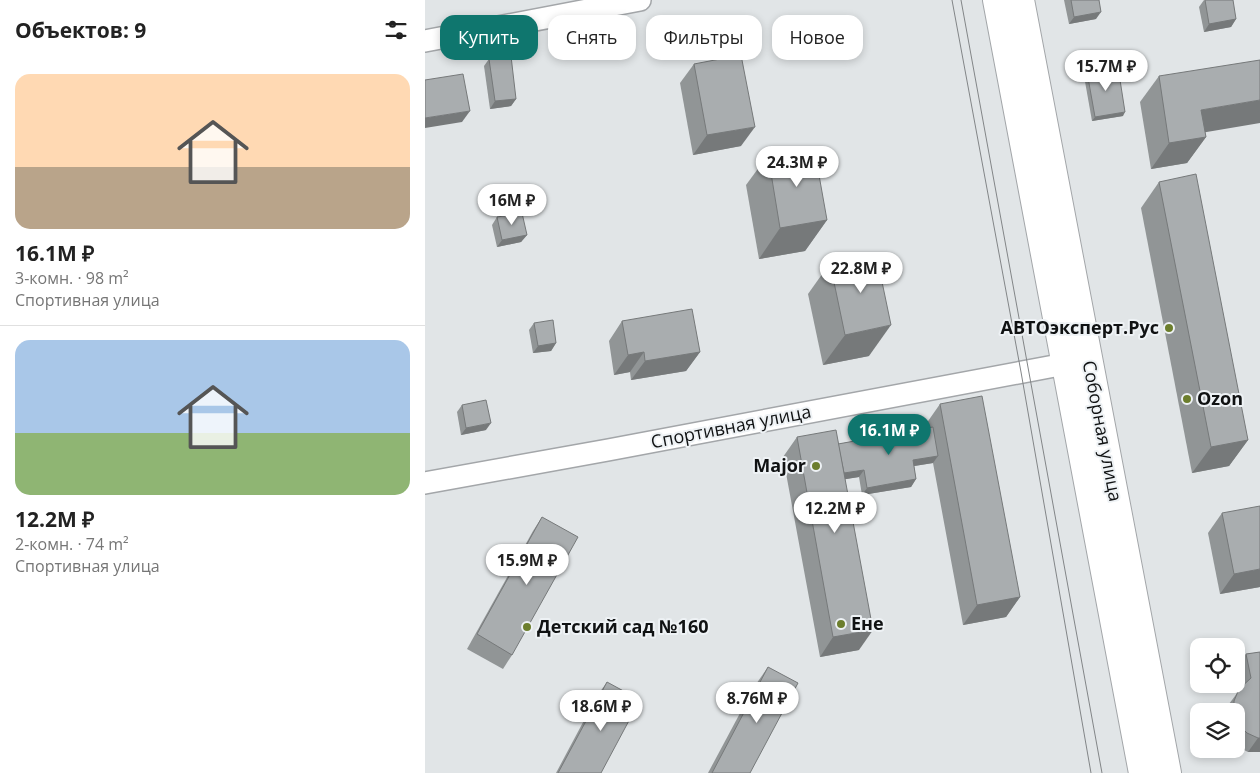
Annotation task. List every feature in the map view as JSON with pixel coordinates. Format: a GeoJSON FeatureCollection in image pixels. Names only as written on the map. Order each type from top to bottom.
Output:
{"type":"FeatureCollection","features":[{"type":"Feature","properties":{"kind":"main road","name":"Соборная улица"},"geometry":{"type":"LineString","coordinates":[[997,0],[1167,773]]}},
{"type":"Feature","properties":{"kind":"main road","name":"Соборная улица"},"geometry":{"type":"LineString","coordinates":[[1020,0],[1143,773]]}},
{"type":"Feature","properties":{"kind":"street"},"geometry":{"type":"LineString","coordinates":[[425,41],[640,0]]}},
{"type":"Feature","properties":{"kind":"street","name":"Спортивная улица"},"geometry":{"type":"LineString","coordinates":[[425,483],[1077,362]]}},
{"type":"Feature","properties":{"kind":"building"},"geometry":{"type":"Polygon","coordinates":[[[1071,0],[1099,0],[1101,12],[1074,17],[1071,0]]]}},
{"type":"Feature","properties":{"kind":"building"},"geometry":{"type":"Polygon","coordinates":[[[1205,0],[1233,0],[1236,19],[1209,24],[1205,0]]]}},
{"type":"Feature","properties":{"kind":"building"},"geometry":{"type":"Polygon","coordinates":[[[489,60],[511,60],[516,99],[495,101],[489,60]]]}},
{"type":"Feature","properties":{"kind":"building"},"geometry":{"type":"Polygon","coordinates":[[[715,60],[742,60],[755,127],[707,135],[694,64],[715,60]]]}},
{"type":"Feature","properties":{"kind":"building"},"geometry":{"type":"Polygon","coordinates":[[[1260,60],[1260,100],[1201,110],[1206,137],[1169,143],[1159,76],[1260,60]]]}},
{"type":"Feature","properties":{"kind":"building"},"geometry":{"type":"Polygon","coordinates":[[[1118,67],[1125,112],[1095,117],[1087,72],[1118,67]]]}},
{"type":"Feature","properties":{"kind":"building"},"geometry":{"type":"Polygon","coordinates":[[[463,74],[470,111],[425,118],[425,80],[463,74]]]}},
{"type":"Feature","properties":{"kind":"building"},"geometry":{"type":"Polygon","coordinates":[[[814,147],[827,220],[780,228],[768,155],[814,147]]]}},
{"type":"Feature","properties":{"kind":"building"},"geometry":{"type":"Polygon","coordinates":[[[1196,174],[1248,440],[1211,447],[1159,182],[1196,174]]]}},
{"type":"Feature","properties":{"kind":"building"},"geometry":{"type":"Polygon","coordinates":[[[522,213],[527,235],[502,240],[497,217],[522,213]]]}},
{"type":"Feature","properties":{"kind":"building"},"geometry":{"type":"Polygon","coordinates":[[[876,253],[891,325],[845,335],[830,263],[876,253]]]}},
{"type":"Feature","properties":{"kind":"building"},"geometry":{"type":"Polygon","coordinates":[[[692,309],[700,352],[645,361],[644,352],[628,355],[622,321],[692,309]]]}},
{"type":"Feature","properties":{"kind":"building"},"geometry":{"type":"Polygon","coordinates":[[[553,320],[556,343],[538,346],[534,323],[553,320]]]}},
{"type":"Feature","properties":{"kind":"building"},"geometry":{"type":"Polygon","coordinates":[[[982,396],[1020,597],[977,605],[940,404],[982,396]]]}},
{"type":"Feature","properties":{"kind":"building"},"geometry":{"type":"Polygon","coordinates":[[[486,400],[491,423],[466,428],[462,405],[486,400]]]}},
{"type":"Feature","properties":{"kind":"building"},"geometry":{"type":"Polygon","coordinates":[[[933,427],[938,456],[913,460],[916,479],[867,488],[864,470],[844,473],[838,444],[933,427]]]}},
{"type":"Feature","properties":{"kind":"building"},"geometry":{"type":"Polygon","coordinates":[[[836,430],[873,630],[833,637],[797,437],[836,430]]]}},
{"type":"Feature","properties":{"kind":"building"},"geometry":{"type":"Polygon","coordinates":[[[1260,506],[1260,569],[1234,574],[1222,513],[1260,506]]]}},
{"type":"Feature","properties":{"kind":"building"},"geometry":{"type":"Polygon","coordinates":[[[542,517],[578,537],[512,655],[477,634],[542,517]]]}},
{"type":"Feature","properties":{"kind":"building"},"geometry":{"type":"Polygon","coordinates":[[[1260,652],[1260,738],[1245,731],[1245,703],[1234,703],[1237,693],[1245,693],[1245,684],[1251,678],[1246,654],[1260,652]]]}},
{"type":"Feature","properties":{"kind":"building"},"geometry":{"type":"Polygon","coordinates":[[[768,667],[798,683],[750,773],[712,773],[768,667]]]}},
{"type":"Feature","properties":{"kind":"building"},"geometry":{"type":"Polygon","coordinates":[[[607,682],[640,700],[601,773],[558,773],[607,682]]]}},
{"type":"Feature","properties":{"kind":"tram line"},"geometry":{"type":"LineString","coordinates":[[952,0],[1021,372],[1091,773]]}},
{"type":"Feature","properties":{"kind":"tram line"},"geometry":{"type":"LineString","coordinates":[[961,0],[1102,773]]}},
{"type":"Feature","properties":{"kind":"place","name":"АВТОэксперт.Рус"},"geometry":{"type":"Point","coordinates":[1169,328]}},
{"type":"Feature","properties":{"kind":"place","name":"Ozon"},"geometry":{"type":"Point","coordinates":[1187,399]}},
{"type":"Feature","properties":{"kind":"place","name":"Major"},"geometry":{"type":"Point","coordinates":[816,466]}},
{"type":"Feature","properties":{"kind":"place","name":"Ене"},"geometry":{"type":"Point","coordinates":[841,624]}},
{"type":"Feature","properties":{"kind":"place","name":"Детский сад №160"},"geometry":{"type":"Point","coordinates":[527,627]}}]}
